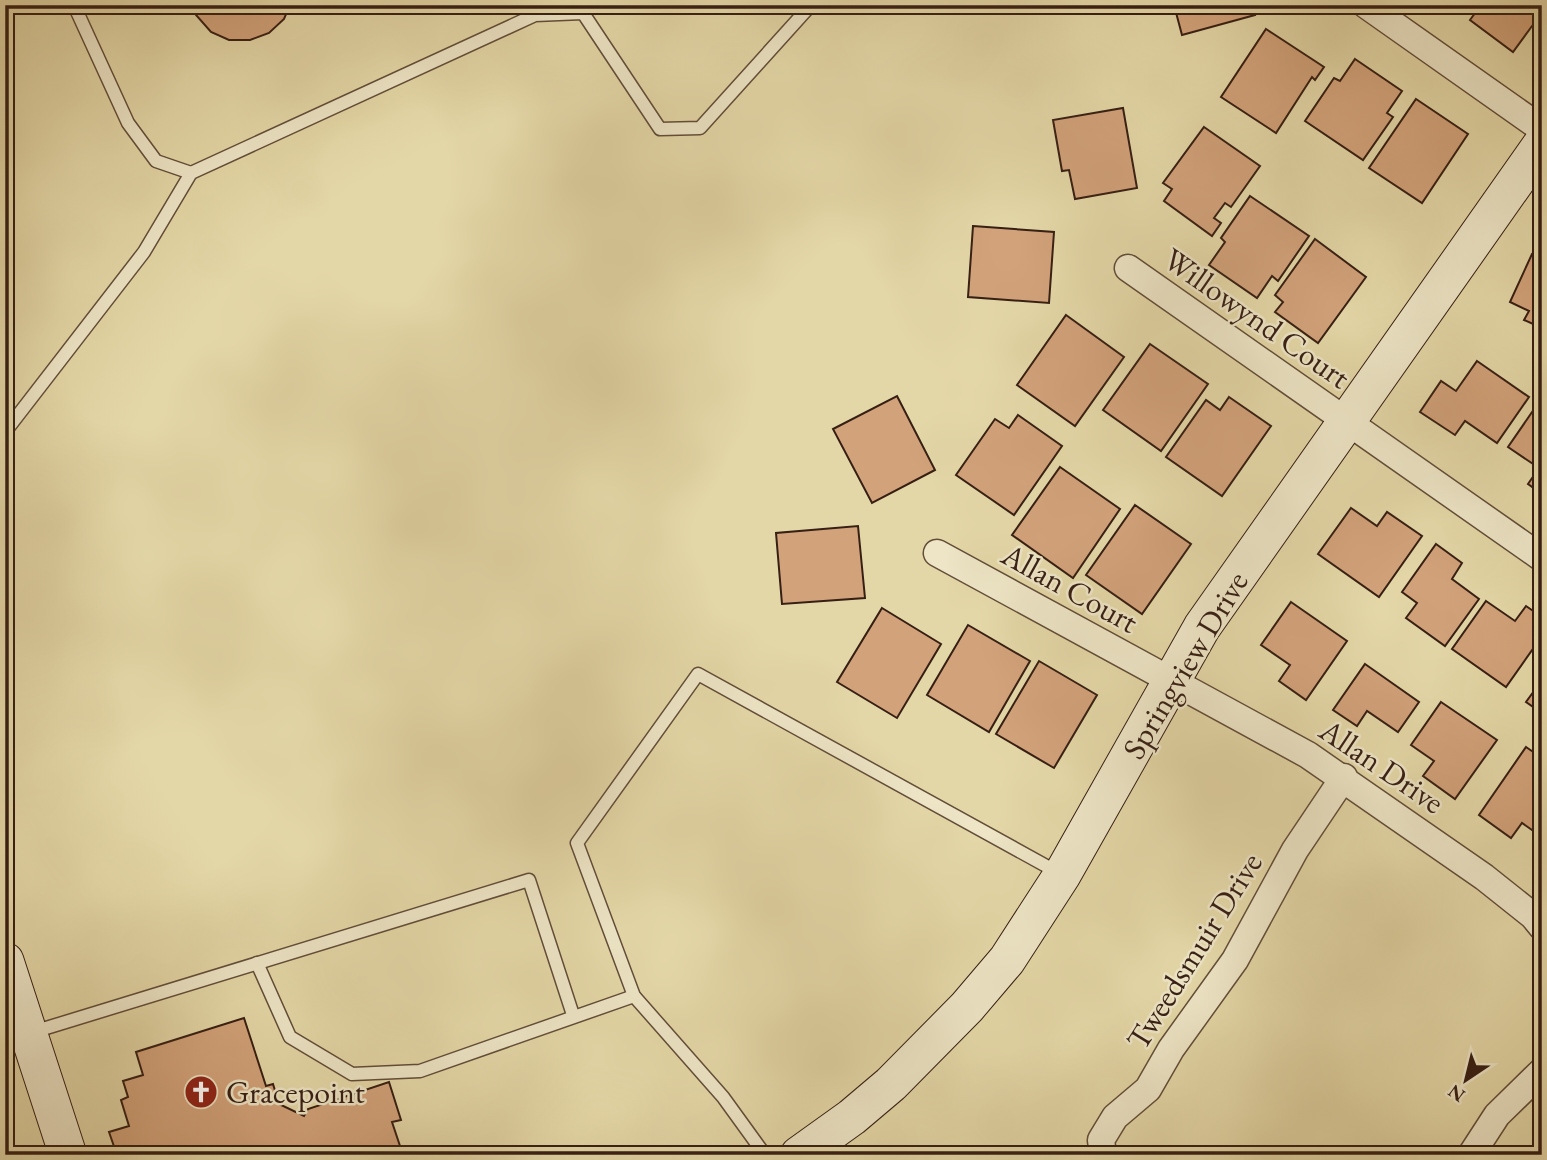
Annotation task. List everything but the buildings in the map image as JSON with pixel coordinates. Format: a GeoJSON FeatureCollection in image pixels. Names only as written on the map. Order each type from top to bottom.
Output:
{"type":"FeatureCollection","features":[{"type":"Feature","properties":{"kind":"street"},"geometry":{"type":"LineString","coordinates":[[1366,5],[1542,129]]}},
{"type":"Feature","properties":{"kind":"street","name":"Springview Drive"},"geometry":{"type":"LineString","coordinates":[[799,1155],[852,1117],[891,1084],[967,1007],[1007,960],[1062,875],[1202,627],[1542,144]]}},
{"type":"Feature","properties":{"kind":"street","name":"Willowynd Court"},"geometry":{"type":"LineString","coordinates":[[1128,268],[1542,558]]}},
{"type":"Feature","properties":{"kind":"street","name":"Allan Court"},"geometry":{"type":"LineString","coordinates":[[937,553],[1171,681]]}},
{"type":"Feature","properties":{"kind":"street","name":"Allan Drive"},"geometry":{"type":"LineString","coordinates":[[1171,681],[1344,777],[1484,877],[1542,927]]}},
{"type":"Feature","properties":{"kind":"street","name":"Tweedsmuir Drive"},"geometry":{"type":"LineString","coordinates":[[1103,1155],[1101,1140],[1115,1117],[1148,1089],[1171,1049],[1235,960],[1295,850],[1344,777]]}},
{"type":"Feature","properties":{"kind":"street"},"geometry":{"type":"LineString","coordinates":[[5,961],[68,1155]]}},
{"type":"Feature","properties":{"kind":"street"},"geometry":{"type":"LineString","coordinates":[[1471,1155],[1497,1115],[1542,1071]]}},
{"type":"Feature","properties":{"kind":"lane"},"geometry":{"type":"LineString","coordinates":[[75,5],[128,123],[156,161],[191,173]]}},
{"type":"Feature","properties":{"kind":"lane"},"geometry":{"type":"LineString","coordinates":[[5,432],[144,253],[191,173],[535,15],[583,13],[596,5]]}},
{"type":"Feature","properties":{"kind":"lane"},"geometry":{"type":"LineString","coordinates":[[583,13],[660,129],[700,128],[811,5]]}},
{"type":"Feature","properties":{"kind":"lane"},"geometry":{"type":"LineString","coordinates":[[765,1155],[723,1097],[634,996],[577,843],[698,674],[1062,875]]}},
{"type":"Feature","properties":{"kind":"lane"},"geometry":{"type":"LineString","coordinates":[[29,1034],[530,880],[573,1015]]}},
{"type":"Feature","properties":{"kind":"lane"},"geometry":{"type":"LineString","coordinates":[[257,963],[290,1037],[352,1074],[420,1071],[573,1015],[634,996]]}},
{"type":"Feature","properties":{"kind":"place","name":"Gracepoint"},"geometry":{"type":"Point","coordinates":[201,1092]}}]}
